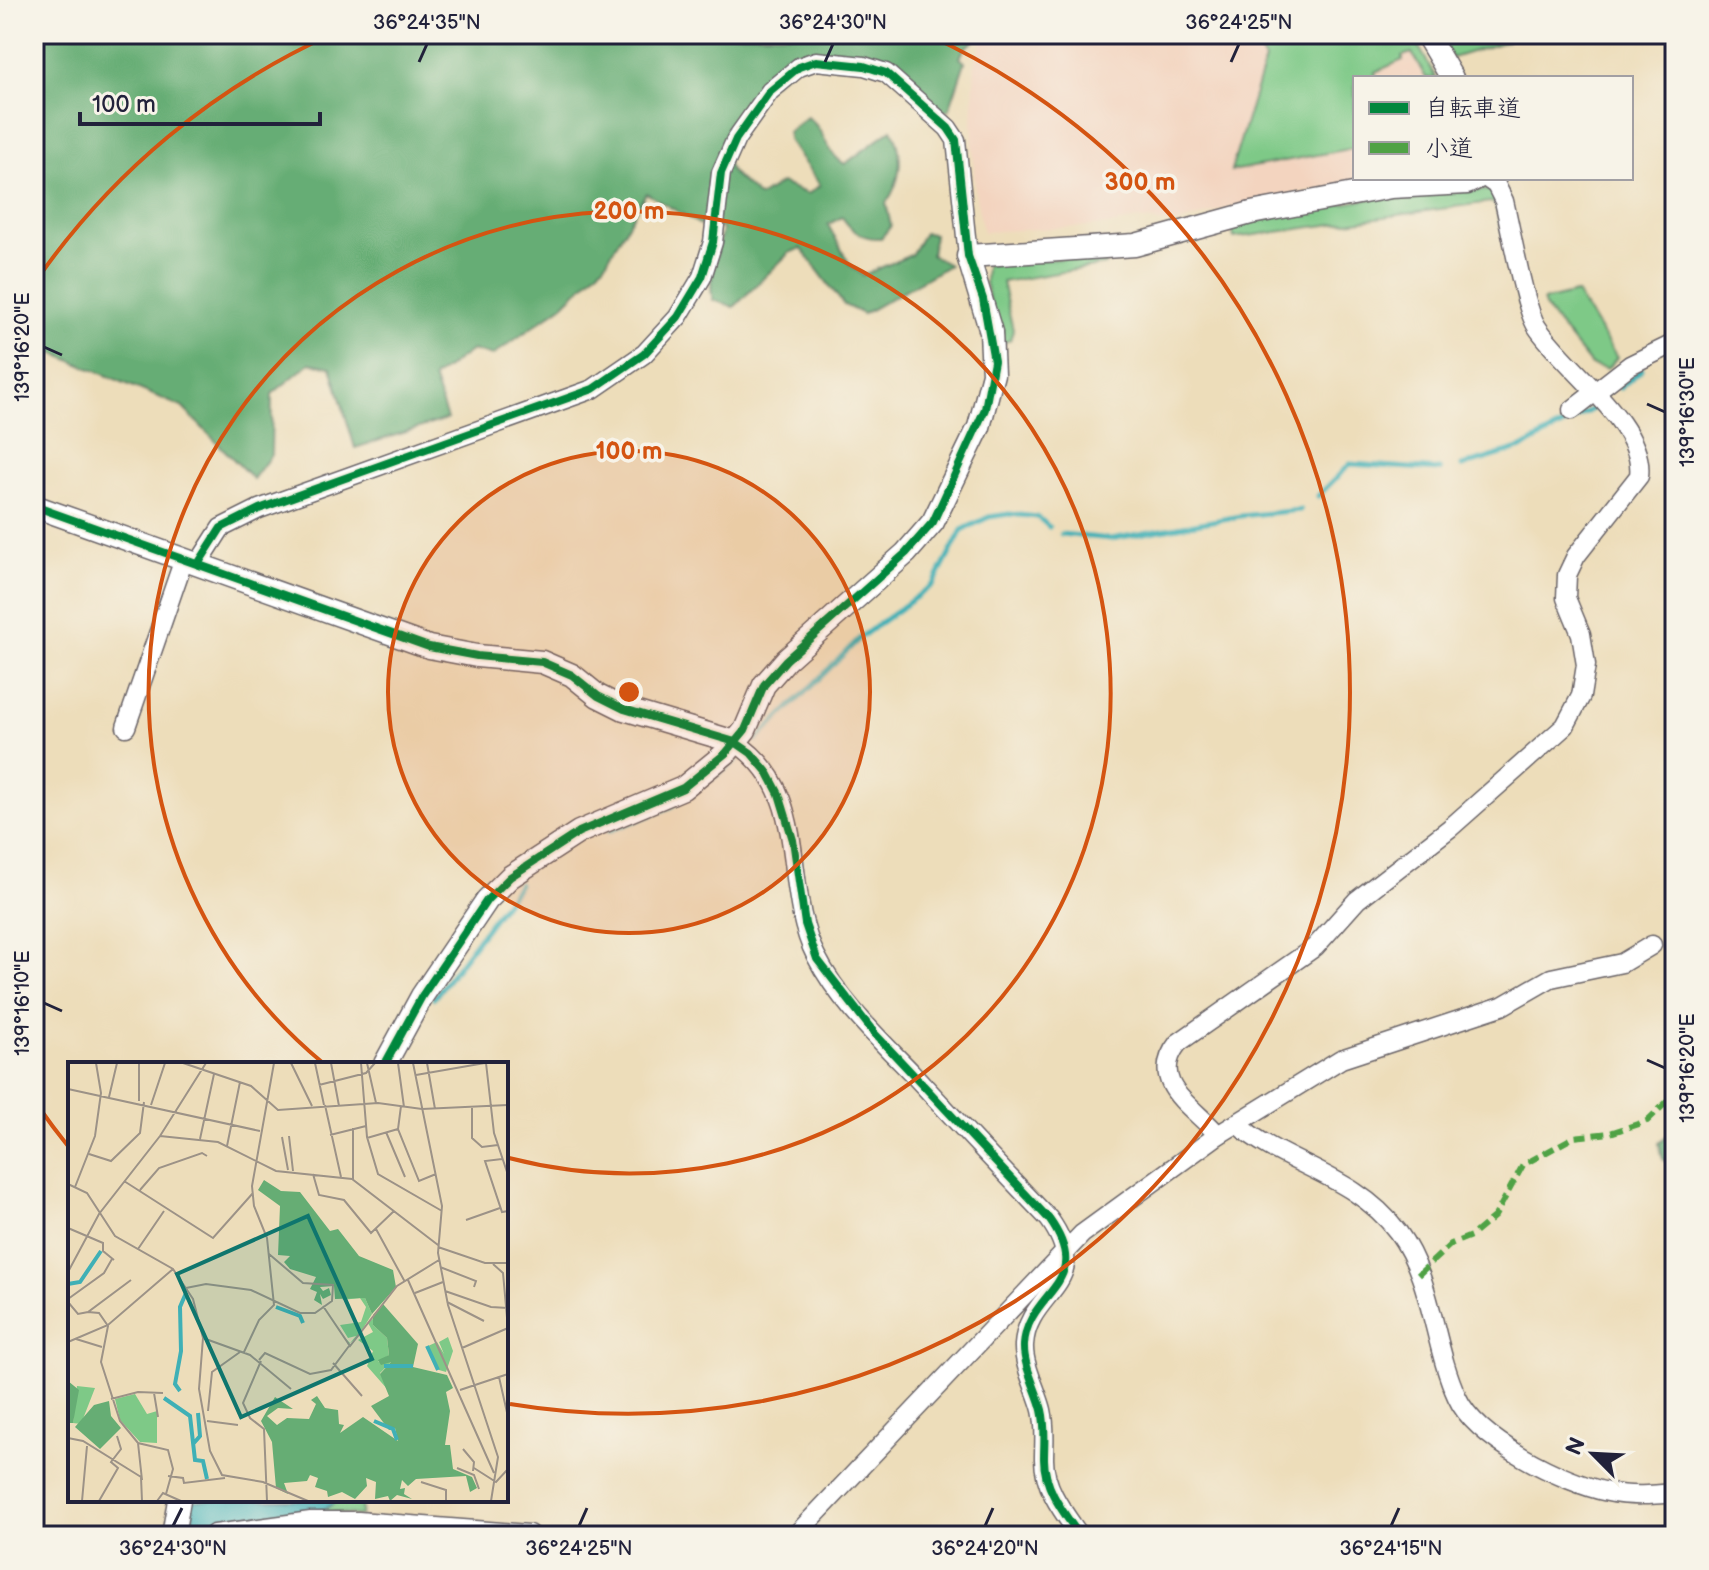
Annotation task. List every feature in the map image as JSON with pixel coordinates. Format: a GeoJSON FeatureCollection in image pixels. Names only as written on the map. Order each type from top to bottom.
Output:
{"type":"FeatureCollection","features":[{"type":"Feature","properties":{"kind":"street"},"geometry":{"type":"LineString","coordinates":[[1426,34],[1451,76]]}},
{"type":"Feature","properties":{"kind":"street"},"geometry":{"type":"LineString","coordinates":[[126,727],[191,562],[214,534],[259,509],[593,389],[644,354],[678,317],[702,277],[713,242],[721,173],[736,139],[770,91],[799,67],[816,61],[875,69],[894,78],[948,128],[956,140],[968,256],[991,332],[993,374],[982,418],[942,506],[906,553],[817,629],[773,675],[735,742],[683,788],[579,832],[510,877],[487,900],[422,996],[386,1062]]}},
{"type":"Feature","properties":{"kind":"street"},"geometry":{"type":"LineString","coordinates":[[968,256],[1135,245],[1251,213],[1391,187],[1467,183],[1473,180]]}},
{"type":"Feature","properties":{"kind":"street"},"geometry":{"type":"LineString","coordinates":[[1218,1135],[1174,1094],[1169,1083],[1168,1065],[1178,1043],[1315,947],[1357,900],[1450,828],[1546,746],[1565,726],[1577,705],[1586,665],[1581,634],[1566,598],[1567,575],[1576,556],[1639,476],[1641,463],[1627,430],[1535,325],[1504,201],[1496,185],[1489,180]]}},
{"type":"Feature","properties":{"kind":"street"},"geometry":{"type":"LineString","coordinates":[[1572,410],[1630,365],[1675,343]]}},
{"type":"Feature","properties":{"kind":"street"},"geometry":{"type":"LineString","coordinates":[[34,506],[429,647],[477,656],[542,662],[572,675],[598,696],[624,709],[735,742],[760,761],[779,794],[793,840],[805,924],[817,959],[875,1034],[1049,1219],[1066,1250],[1059,1280],[1030,1323],[1025,1356],[1046,1426],[1044,1461],[1049,1487],[1080,1536]]}},
{"type":"Feature","properties":{"kind":"street"},"geometry":{"type":"LineString","coordinates":[[795,1536],[1066,1250],[1121,1203],[1218,1135],[1341,1059],[1467,1020],[1502,1006],[1542,981],[1608,968],[1652,945]]}},
{"type":"Feature","properties":{"kind":"street"},"geometry":{"type":"LineString","coordinates":[[1237,1124],[1251,1136],[1333,1176],[1396,1229],[1408,1247],[1434,1318],[1457,1397],[1487,1434],[1590,1487],[1621,1494],[1675,1493]]}},
{"type":"Feature","properties":{"kind":"street"},"geometry":{"type":"LineString","coordinates":[[173,1536],[179,1502]]}},
{"type":"Feature","properties":{"kind":"street"},"geometry":{"type":"LineString","coordinates":[[215,1536],[311,1523],[358,1523],[528,1536]]}},
{"type":"Feature","properties":{"kind":"shaded area"},"geometry":{"type":"Polygon","coordinates":[[[985,34],[1412,34],[1435,76],[1353,76],[1353,180],[1372,180],[1257,200],[1174,224],[1136,219],[1113,225],[983,232],[975,192],[972,119],[975,61],[985,34]]]}},
{"type":"Feature","properties":{"kind":"green space"},"geometry":{"type":"Polygon","coordinates":[[[34,34],[983,34],[964,49],[960,58],[965,62],[949,110],[937,113],[897,71],[883,63],[810,53],[754,98],[723,152],[731,172],[759,197],[781,183],[808,194],[820,185],[788,140],[788,132],[807,117],[845,164],[892,129],[900,167],[886,203],[891,226],[881,238],[875,238],[858,234],[842,217],[828,225],[850,265],[863,275],[911,255],[924,233],[934,234],[931,255],[949,265],[863,314],[844,305],[801,248],[789,253],[734,307],[713,300],[711,291],[722,228],[699,224],[646,193],[605,264],[563,305],[492,356],[472,350],[433,378],[447,419],[355,448],[331,367],[310,363],[272,394],[271,455],[253,479],[182,407],[34,345],[34,34]]]}},
{"type":"Feature","properties":{"kind":"green space"},"geometry":{"type":"Polygon","coordinates":[[[1262,34],[1412,34],[1435,76],[1425,76],[1412,53],[1375,72],[1376,76],[1353,76],[1353,148],[1231,171],[1265,60],[1258,48],[1262,34]]]}},
{"type":"Feature","properties":{"kind":"green space"},"geometry":{"type":"Polygon","coordinates":[[[1436,34],[1505,34],[1507,41],[1452,58],[1436,34]]]}},
{"type":"Feature","properties":{"kind":"green space"},"geometry":{"type":"Polygon","coordinates":[[[1493,192],[1520,306],[1495,204],[1490,202],[1234,238],[1231,224],[1391,195],[1493,192]]]}},
{"type":"Feature","properties":{"kind":"green space"},"geometry":{"type":"Polygon","coordinates":[[[1104,255],[1105,265],[1002,282],[1013,330],[1010,340],[1000,344],[985,283],[986,265],[1104,255]]]}},
{"type":"Feature","properties":{"kind":"green space"},"geometry":{"type":"Polygon","coordinates":[[[1576,293],[1617,358],[1607,369],[1591,365],[1543,301],[1576,293]]]}},
{"type":"Feature","properties":{"kind":"green space"},"geometry":{"type":"Polygon","coordinates":[[[1675,1130],[1675,1170],[1663,1159],[1659,1143],[1675,1130]]]}},
{"type":"Feature","properties":{"kind":"green space"},"geometry":{"type":"Polygon","coordinates":[[[186,1502],[362,1502],[361,1516],[334,1512],[187,1529],[186,1502]]]}},
{"type":"Feature","properties":{"kind":"water"},"geometry":{"type":"Polygon","coordinates":[[[191,1502],[335,1502],[324,1510],[194,1525],[191,1502]]]}},
{"type":"Feature","properties":{"kind":"waterway"},"geometry":{"type":"LineString","coordinates":[[1620,388],[1642,369]]}},
{"type":"Feature","properties":{"kind":"waterway"},"geometry":{"type":"LineString","coordinates":[[1462,466],[1522,448],[1596,407]]}},
{"type":"Feature","properties":{"kind":"waterway"},"geometry":{"type":"LineString","coordinates":[[1318,496],[1350,464],[1440,470]]}},
{"type":"Feature","properties":{"kind":"waterway"},"geometry":{"type":"LineString","coordinates":[[1061,534],[1111,539],[1240,516],[1300,510]]}},
{"type":"Feature","properties":{"kind":"waterway"},"geometry":{"type":"LineString","coordinates":[[757,740],[861,637],[934,584],[962,530],[989,517],[1009,514],[1038,517],[1049,527]]}},
{"type":"Feature","properties":{"kind":"waterway"},"geometry":{"type":"LineString","coordinates":[[609,831],[671,807],[737,761]]}},
{"type":"Feature","properties":{"kind":"waterway"},"geometry":{"type":"LineString","coordinates":[[434,998],[519,884]]}},
{"type":"Feature","properties":{"kind":"marked path"},"geometry":{"type":"LineString","coordinates":[[1418,1275],[1451,1244],[1471,1236],[1495,1216],[1523,1165],[1574,1137],[1610,1133],[1647,1121],[1675,1094]]}},
{"type":"Feature","properties":{"kind":"cycle path"},"geometry":{"type":"LineString","coordinates":[[198,564],[221,528],[259,509],[593,389],[644,354],[678,317],[702,277],[713,242],[721,173],[736,139],[770,91],[799,67],[816,61],[864,66],[886,73],[948,128],[956,140],[968,256],[983,299],[994,361],[985,409],[933,522],[906,553],[786,660],[764,685],[745,730],[726,753],[683,788],[579,832],[510,877],[487,900],[422,996],[386,1062]]}},
{"type":"Feature","properties":{"kind":"cycle path"},"geometry":{"type":"LineString","coordinates":[[34,506],[429,647],[477,656],[542,662],[572,675],[598,696],[624,709],[735,742],[751,753],[768,773],[779,794],[793,840],[805,924],[817,959],[875,1034],[1049,1219],[1062,1241],[1065,1259],[1063,1273],[1028,1327],[1024,1353],[1043,1416],[1047,1480],[1056,1500],[1080,1536]]}}]}
